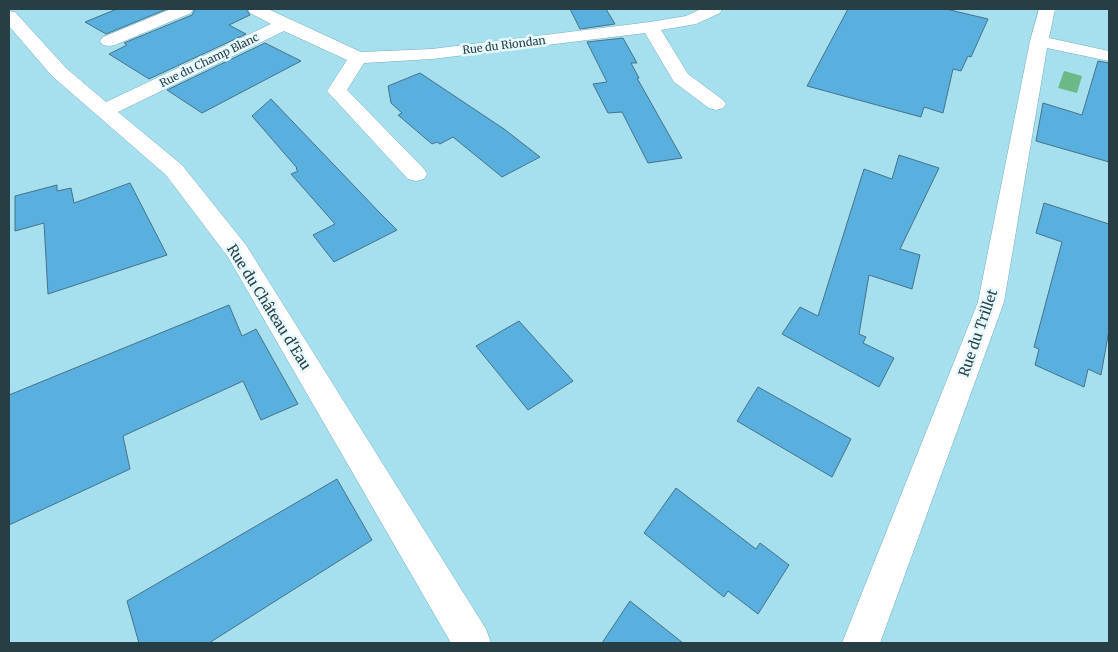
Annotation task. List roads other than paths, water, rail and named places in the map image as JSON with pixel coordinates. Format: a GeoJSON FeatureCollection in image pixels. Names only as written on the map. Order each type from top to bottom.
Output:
{"type":"FeatureCollection","features":[{"type":"Feature","properties":{"kind":"street"},"geometry":{"type":"LineString","coordinates":[[110,41],[185,9]]}},
{"type":"Feature","properties":{"kind":"street","name":"Rue du Champ Blanc"},"geometry":{"type":"LineString","coordinates":[[256,9],[284,24]]}},
{"type":"Feature","properties":{"kind":"street","name":"Rue du Riondan"},"geometry":{"type":"LineString","coordinates":[[284,24],[358,58],[432,54],[650,26],[690,20],[714,9]]}},
{"type":"Feature","properties":{"kind":"street","name":"Rue du Trillet"},"geometry":{"type":"LineString","coordinates":[[861,643],[991,302],[1039,41],[1047,9]]}},
{"type":"Feature","properties":{"kind":"street","name":"Rue du Château d'Eau"},"geometry":{"type":"LineString","coordinates":[[9,16],[59,72],[174,170],[237,251],[472,643]]}},
{"type":"Feature","properties":{"kind":"street","name":"Rue du Champ Blanc"},"geometry":{"type":"LineString","coordinates":[[105,110],[284,24]]}},
{"type":"Feature","properties":{"kind":"street"},"geometry":{"type":"LineString","coordinates":[[650,26],[680,78],[716,104]]}},
{"type":"Feature","properties":{"kind":"street"},"geometry":{"type":"LineString","coordinates":[[1039,41],[1109,56]]}},
{"type":"Feature","properties":{"kind":"street"},"geometry":{"type":"LineString","coordinates":[[358,58],[337,91],[416,174]]}}]}
